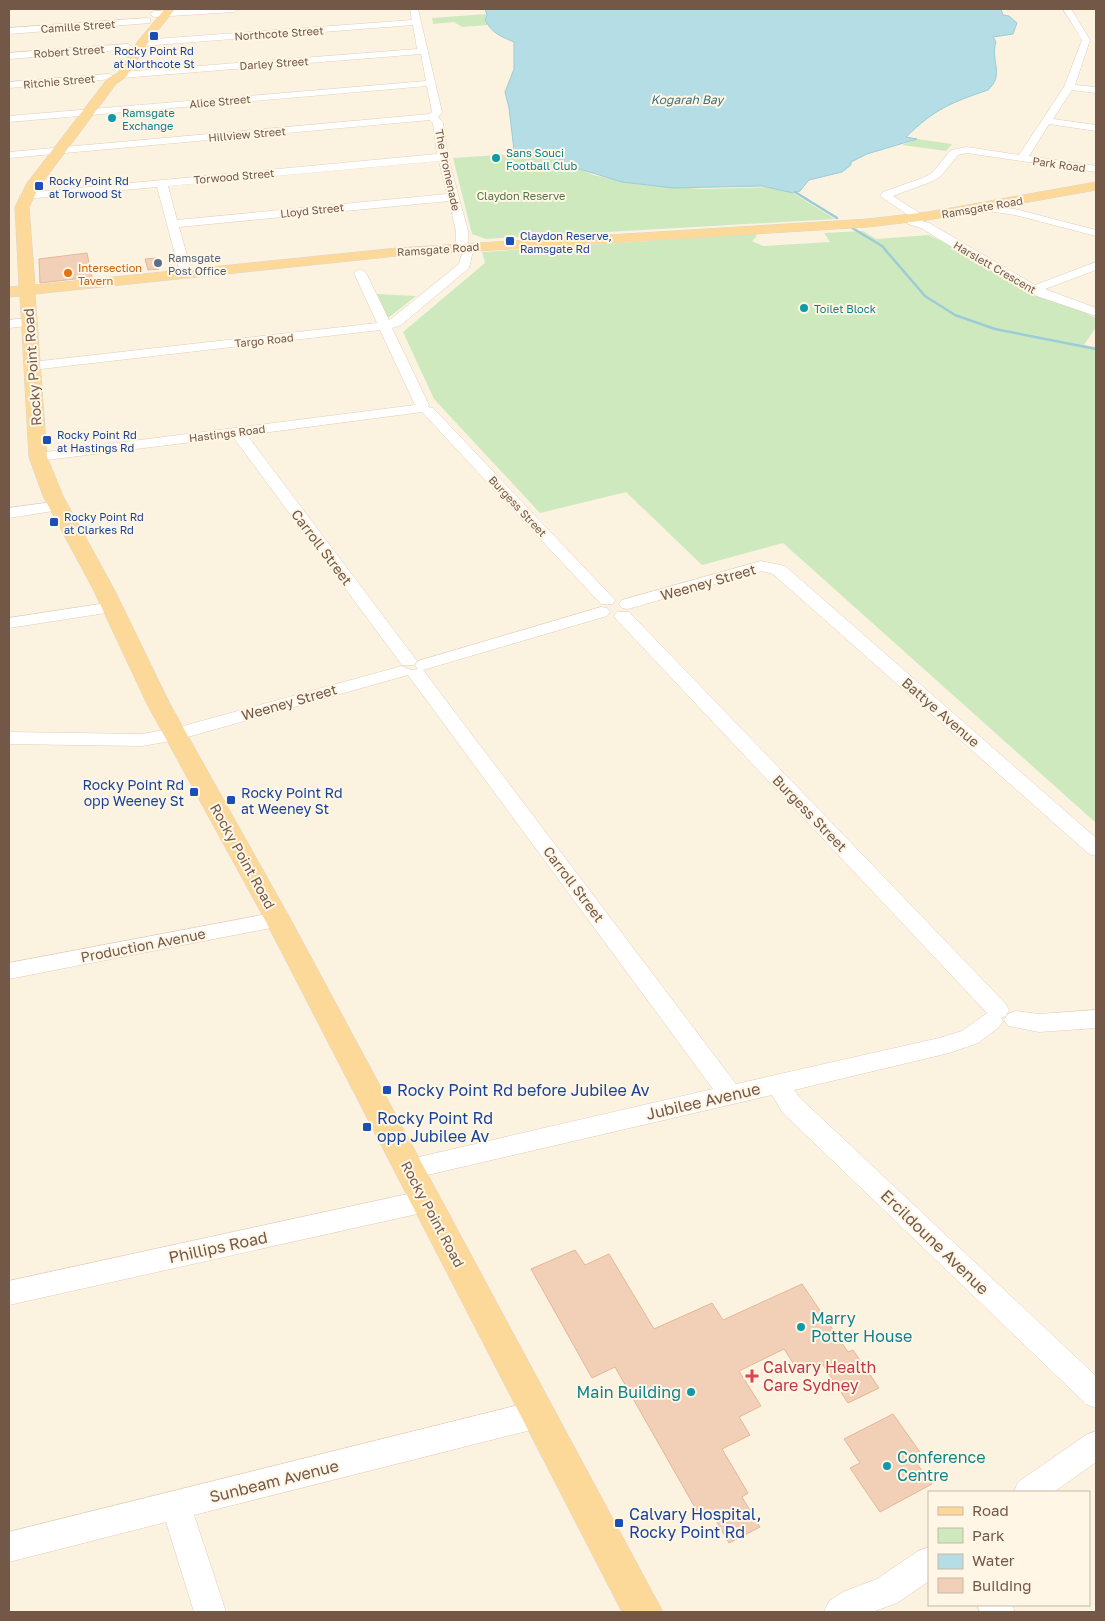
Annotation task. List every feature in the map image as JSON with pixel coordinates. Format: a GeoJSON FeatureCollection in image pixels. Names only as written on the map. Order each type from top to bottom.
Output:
{"type":"FeatureCollection","features":[{"type":"Feature","properties":{"kind":"main road"},"geometry":{"type":"LineString","coordinates":[[21,195],[90,112],[142,43],[159,13]]}},
{"type":"Feature","properties":{"kind":"main road"},"geometry":{"type":"LineString","coordinates":[[114,78],[128,47],[159,13]]}},
{"type":"Feature","properties":{"kind":"main road","name":"Ramsgate Road"},"geometry":{"type":"LineString","coordinates":[[922,221],[1096,187]]}},
{"type":"Feature","properties":{"kind":"main road","name":"Ramsgate Road"},"geometry":{"type":"LineString","coordinates":[[9,292],[186,273],[467,249],[922,221],[992,209],[1013,208],[1096,187]]}},
{"type":"Feature","properties":{"kind":"main road","name":"Rocky Point Road"},"geometry":{"type":"LineString","coordinates":[[21,195],[38,457],[42,470],[113,607],[148,684],[278,920],[643,1612]]}},
{"type":"Feature","properties":{"kind":"street","name":"Camille Street"},"geometry":{"type":"LineString","coordinates":[[9,31],[159,13],[234,9]]}},
{"type":"Feature","properties":{"kind":"street","name":"The Promenade"},"geometry":{"type":"LineString","coordinates":[[414,9],[421,48],[425,51],[437,112],[433,117],[438,123],[443,157],[467,249]]}},
{"type":"Feature","properties":{"kind":"street"},"geometry":{"type":"LineString","coordinates":[[1022,158],[1069,87],[1085,55],[1086,40],[1067,9]]}},
{"type":"Feature","properties":{"kind":"street","name":"The Promenade"},"geometry":{"type":"LineString","coordinates":[[425,15],[430,48],[425,51]]}},
{"type":"Feature","properties":{"kind":"street","name":"Northcote Street"},"geometry":{"type":"LineString","coordinates":[[142,43],[416,22]]}},
{"type":"Feature","properties":{"kind":"street"},"geometry":{"type":"LineString","coordinates":[[1077,24],[1091,26]]}},
{"type":"Feature","properties":{"kind":"street","name":"Robert Street"},"geometry":{"type":"LineString","coordinates":[[9,56],[128,47]]}},
{"type":"Feature","properties":{"kind":"street","name":"Darley Street"},"geometry":{"type":"LineString","coordinates":[[114,78],[425,51]]}},
{"type":"Feature","properties":{"kind":"street","name":"Ritchie Street"},"geometry":{"type":"LineString","coordinates":[[9,85],[114,78]]}},
{"type":"Feature","properties":{"kind":"street","name":"Alice Street"},"geometry":{"type":"LineString","coordinates":[[9,119],[431,83]]}},
{"type":"Feature","properties":{"kind":"street"},"geometry":{"type":"LineString","coordinates":[[1069,87],[1096,90]]}},
{"type":"Feature","properties":{"kind":"street","name":"Hillview Street"},"geometry":{"type":"LineString","coordinates":[[9,155],[433,117]]}},
{"type":"Feature","properties":{"kind":"street"},"geometry":{"type":"LineString","coordinates":[[1048,121],[1096,128]]}},
{"type":"Feature","properties":{"kind":"street","name":"Park Road"},"geometry":{"type":"LineString","coordinates":[[922,221],[886,196],[937,174],[955,152],[967,150],[1096,169]]}},
{"type":"Feature","properties":{"kind":"street","name":"Torwood Street"},"geometry":{"type":"LineString","coordinates":[[21,195],[443,157]]}},
{"type":"Feature","properties":{"kind":"street"},"geometry":{"type":"LineString","coordinates":[[161,182],[186,273]]}},
{"type":"Feature","properties":{"kind":"street","name":"Lloyd Street"},"geometry":{"type":"LineString","coordinates":[[172,224],[453,197]]}},
{"type":"Feature","properties":{"kind":"street"},"geometry":{"type":"LineString","coordinates":[[1013,208],[1096,233]]}},
{"type":"Feature","properties":{"kind":"street","name":"Harslett Crescent"},"geometry":{"type":"LineString","coordinates":[[922,221],[1032,290],[1061,302],[1096,312]]}},
{"type":"Feature","properties":{"kind":"street"},"geometry":{"type":"LineString","coordinates":[[462,232],[468,240],[467,249]]}},
{"type":"Feature","properties":{"kind":"street","name":"Targo Road"},"geometry":{"type":"LineString","coordinates":[[32,366],[385,326],[396,322],[465,266],[467,249]]}},
{"type":"Feature","properties":{"kind":"street"},"geometry":{"type":"LineString","coordinates":[[1032,290],[1096,266]]}},
{"type":"Feature","properties":{"kind":"street","name":"Burgess Street"},"geometry":{"type":"LineString","coordinates":[[360,274],[422,408],[604,606]]}},
{"type":"Feature","properties":{"kind":"street"},"geometry":{"type":"LineString","coordinates":[[9,324],[29,322]]}},
{"type":"Feature","properties":{"kind":"street","name":"Hastings Road"},"geometry":{"type":"LineString","coordinates":[[38,457],[422,408]]}},
{"type":"Feature","properties":{"kind":"street","name":"Carroll Street"},"geometry":{"type":"LineString","coordinates":[[238,432],[731,1095]]}},
{"type":"Feature","properties":{"kind":"street"},"geometry":{"type":"LineString","coordinates":[[9,513],[60,506]]}},
{"type":"Feature","properties":{"kind":"street","name":"Weeney Street"},"geometry":{"type":"LineString","coordinates":[[625,610],[761,566],[774,568],[785,575]]}},
{"type":"Feature","properties":{"kind":"street","name":"Battye Avenue"},"geometry":{"type":"LineString","coordinates":[[785,575],[1096,849]]}},
{"type":"Feature","properties":{"kind":"street"},"geometry":{"type":"LineString","coordinates":[[604,606],[608,616],[625,610]]}},
{"type":"Feature","properties":{"kind":"street","name":"Weeney Street"},"geometry":{"type":"LineString","coordinates":[[9,738],[142,740],[177,734],[413,668],[604,606]]}},
{"type":"Feature","properties":{"kind":"street"},"geometry":{"type":"LineString","coordinates":[[9,623],[113,607]]}},
{"type":"Feature","properties":{"kind":"street","name":"Burgess Street"},"geometry":{"type":"LineString","coordinates":[[625,610],[1002,1017]]}},
{"type":"Feature","properties":{"kind":"street","name":"Production Avenue"},"geometry":{"type":"LineString","coordinates":[[9,971],[278,920]]}},
{"type":"Feature","properties":{"kind":"street"},"geometry":{"type":"LineString","coordinates":[[1002,1017],[1039,1023],[1096,1019]]}},
{"type":"Feature","properties":{"kind":"street","name":"Jubilee Avenue"},"geometry":{"type":"LineString","coordinates":[[410,1169],[442,1160],[954,1043],[978,1033],[1002,1017]]}},
{"type":"Feature","properties":{"kind":"street","name":"Ercildoune Avenue"},"geometry":{"type":"LineString","coordinates":[[778,1084],[791,1105],[1096,1395]]}},
{"type":"Feature","properties":{"kind":"street","name":"Phillips Road"},"geometry":{"type":"LineString","coordinates":[[9,1293],[426,1201]]}},
{"type":"Feature","properties":{"kind":"street","name":"Sunbeam Avenue"},"geometry":{"type":"LineString","coordinates":[[9,1547],[539,1414]]}},
{"type":"Feature","properties":{"kind":"street"},"geometry":{"type":"LineString","coordinates":[[1030,1491],[1096,1445]]}},
{"type":"Feature","properties":{"kind":"street"},"geometry":{"type":"LineString","coordinates":[[176,1505],[210,1612]]}},
{"type":"Feature","properties":{"kind":"street"},"geometry":{"type":"LineString","coordinates":[[840,1612],[856,1602],[886,1592],[928,1563]]}},
{"type":"Feature","properties":{"kind":"green space"},"geometry":{"type":"Polygon","coordinates":[[[486,14],[485,20],[488,25],[462,27],[454,22],[433,24],[432,18],[486,14]]]}},
{"type":"Feature","properties":{"kind":"green space"},"geometry":{"type":"Polygon","coordinates":[[[917,139],[952,144],[946,151],[902,145],[917,139]]]}},
{"type":"Feature","properties":{"kind":"green space","name":"Claydon Reserve"},"geometry":{"type":"Polygon","coordinates":[[[545,152],[593,175],[642,185],[703,189],[774,187],[793,193],[835,219],[486,239],[472,234],[453,158],[545,152]]]}},
{"type":"Feature","properties":{"kind":"green space"},"geometry":{"type":"Polygon","coordinates":[[[863,231],[876,239],[929,235],[1096,318],[1096,327],[1084,345],[1096,347],[1096,823],[783,543],[702,565],[626,492],[540,513],[434,399],[403,332],[485,263],[482,252],[755,234],[757,236],[752,241],[763,246],[830,242],[824,233],[863,231]]]}},
{"type":"Feature","properties":{"kind":"green space"},"geometry":{"type":"Polygon","coordinates":[[[377,294],[416,296],[388,318],[377,294]]]}},
{"type":"Feature","properties":{"kind":"water","name":"Kogarah Bay"},"geometry":{"type":"Polygon","coordinates":[[[485,9],[1001,9],[1003,15],[1009,16],[1017,23],[1013,34],[993,37],[996,42],[996,79],[988,90],[963,99],[935,113],[906,137],[917,139],[867,154],[851,162],[851,165],[842,172],[809,180],[800,191],[793,193],[762,186],[673,188],[622,182],[573,167],[549,153],[522,153],[514,150],[505,92],[514,69],[514,42],[494,32],[485,20],[487,15],[485,9]]]}},
{"type":"Feature","properties":{"kind":"building"},"geometry":{"type":"Polygon","coordinates":[[[87,253],[92,277],[40,283],[39,259],[87,253]]]}},
{"type":"Feature","properties":{"kind":"building"},"geometry":{"type":"Polygon","coordinates":[[[157,258],[159,269],[148,270],[145,259],[157,258]]]}},
{"type":"Feature","properties":{"kind":"building","name":"Main Building"},"geometry":{"type":"Polygon","coordinates":[[[575,1250],[585,1265],[609,1254],[654,1329],[712,1303],[723,1320],[802,1284],[848,1352],[853,1350],[879,1388],[848,1403],[821,1362],[799,1372],[784,1349],[739,1371],[761,1406],[739,1417],[750,1435],[722,1449],[748,1493],[742,1497],[760,1527],[729,1543],[711,1512],[701,1518],[615,1367],[592,1378],[531,1269],[575,1250]]]}},
{"type":"Feature","properties":{"kind":"building","name":"Conference Centre"},"geometry":{"type":"Polygon","coordinates":[[[893,1414],[922,1455],[914,1460],[932,1484],[880,1512],[850,1468],[860,1463],[844,1439],[893,1414]]]}},
{"type":"Feature","properties":{"kind":"waterway"},"geometry":{"type":"LineString","coordinates":[[795,192],[837,218]]}},
{"type":"Feature","properties":{"kind":"waterway"},"geometry":{"type":"LineString","coordinates":[[849,226],[882,246],[925,296],[955,315],[995,329],[1096,349]]}},
{"type":"Feature","properties":{"kind":"place","name":"Rocky Point Rd at Northcote St"},"geometry":{"type":"Point","coordinates":[154,36]}},
{"type":"Feature","properties":{"kind":"place","name":"Ramsgate Exchange"},"geometry":{"type":"Point","coordinates":[112,118]}},
{"type":"Feature","properties":{"kind":"place","name":"Sans Souci Football Club"},"geometry":{"type":"Point","coordinates":[496,158]}},
{"type":"Feature","properties":{"kind":"place","name":"Rocky Point Rd at Torwood St"},"geometry":{"type":"Point","coordinates":[39,186]}},
{"type":"Feature","properties":{"kind":"place","name":"Claydon Reserve, Ramsgate Rd"},"geometry":{"type":"Point","coordinates":[510,241]}},
{"type":"Feature","properties":{"kind":"place","name":"Ramsgate Post Office"},"geometry":{"type":"Point","coordinates":[158,263]}},
{"type":"Feature","properties":{"kind":"place","name":"Intersection Tavern"},"geometry":{"type":"Point","coordinates":[68,273]}},
{"type":"Feature","properties":{"kind":"place","name":"Toilet Block"},"geometry":{"type":"Point","coordinates":[804,308]}},
{"type":"Feature","properties":{"kind":"place","name":"Rocky Point Rd at Hastings Rd"},"geometry":{"type":"Point","coordinates":[47,440]}},
{"type":"Feature","properties":{"kind":"place","name":"Rocky Point Rd at Clarkes Rd"},"geometry":{"type":"Point","coordinates":[54,522]}},
{"type":"Feature","properties":{"kind":"place","name":"Rocky Point Rd opp Weeney St"},"geometry":{"type":"Point","coordinates":[194,792]}},
{"type":"Feature","properties":{"kind":"place","name":"Rocky Point Rd at Weeney St"},"geometry":{"type":"Point","coordinates":[231,800]}},
{"type":"Feature","properties":{"kind":"place","name":"Rocky Point Rd before Jubilee Av"},"geometry":{"type":"Point","coordinates":[387,1090]}},
{"type":"Feature","properties":{"kind":"place","name":"Rocky Point Rd opp Jubilee Av"},"geometry":{"type":"Point","coordinates":[367,1127]}},
{"type":"Feature","properties":{"kind":"place","name":"Marry Potter House"},"geometry":{"type":"Point","coordinates":[801,1327]}},
{"type":"Feature","properties":{"kind":"place","name":"Calvary Health Care Sydney"},"geometry":{"type":"Point","coordinates":[752,1376]}},
{"type":"Feature","properties":{"kind":"place","name":"Main Building"},"geometry":{"type":"Point","coordinates":[691,1392]}},
{"type":"Feature","properties":{"kind":"place","name":"Conference Centre"},"geometry":{"type":"Point","coordinates":[887,1466]}},
{"type":"Feature","properties":{"kind":"place","name":"Calvary Hospital, Rocky Point Rd"},"geometry":{"type":"Point","coordinates":[619,1523]}}]}
